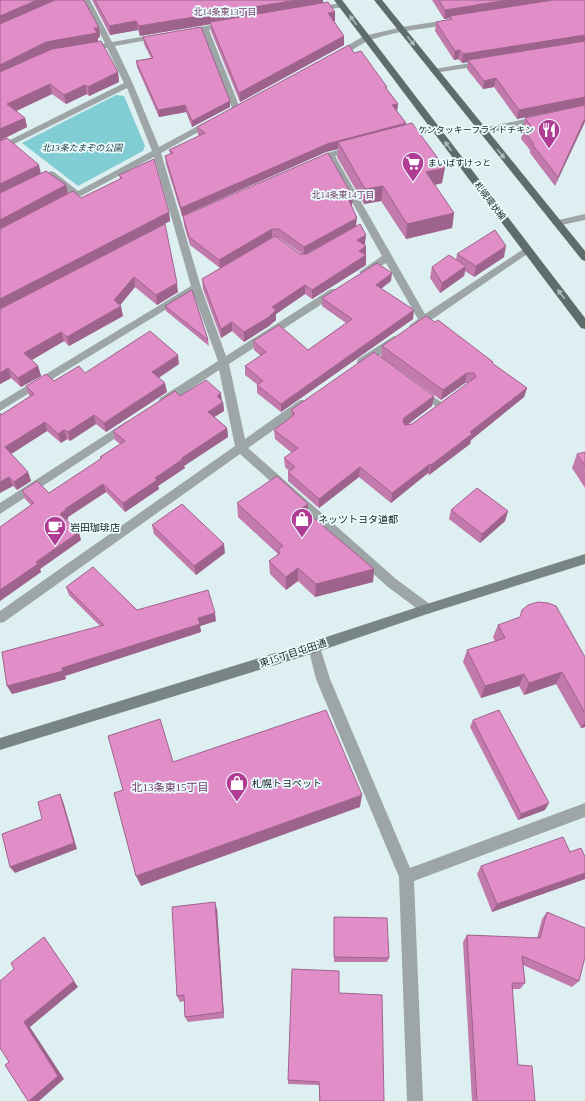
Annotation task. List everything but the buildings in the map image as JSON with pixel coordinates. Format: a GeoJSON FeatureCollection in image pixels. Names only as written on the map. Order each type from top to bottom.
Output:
{"type":"FeatureCollection","features":[{"type":"Feature","properties":{"kind":"main road"},"geometry":{"type":"LineString","coordinates":[[378,0],[585,258]]}},
{"type":"Feature","properties":{"kind":"main road","name":"札幌環状線"},"geometry":{"type":"LineString","coordinates":[[340,2],[585,325]]}},
{"type":"Feature","properties":{"kind":"street"},"geometry":{"type":"LineString","coordinates":[[86,0],[129,84],[157,153],[177,223],[199,285],[223,362],[241,448],[392,583],[427,609]]}},
{"type":"Feature","properties":{"kind":"street"},"geometry":{"type":"LineString","coordinates":[[303,11],[340,2]]}},
{"type":"Feature","properties":{"kind":"street"},"geometry":{"type":"LineString","coordinates":[[332,56],[367,38],[402,29],[459,20]]}},
{"type":"Feature","properties":{"kind":"street"},"geometry":{"type":"LineString","coordinates":[[96,48],[234,23]]}},
{"type":"Feature","properties":{"kind":"street"},"geometry":{"type":"LineString","coordinates":[[56,206],[157,153],[232,110],[204,28]]}},
{"type":"Feature","properties":{"kind":"street"},"geometry":{"type":"LineString","coordinates":[[434,71],[492,61]]}},
{"type":"Feature","properties":{"kind":"street"},"geometry":{"type":"LineString","coordinates":[[0,148],[129,84]]}},
{"type":"Feature","properties":{"kind":"street"},"geometry":{"type":"LineString","coordinates":[[483,131],[548,117]]}},
{"type":"Feature","properties":{"kind":"street"},"geometry":{"type":"LineString","coordinates":[[397,138],[435,128]]}},
{"type":"Feature","properties":{"kind":"street"},"geometry":{"type":"LineString","coordinates":[[308,164],[330,155],[360,147]]}},
{"type":"Feature","properties":{"kind":"street"},"geometry":{"type":"LineString","coordinates":[[330,155],[366,225],[388,256],[423,319]]}},
{"type":"Feature","properties":{"kind":"street"},"geometry":{"type":"LineString","coordinates":[[32,184],[51,174],[76,195]]}},
{"type":"Feature","properties":{"kind":"street"},"geometry":{"type":"LineString","coordinates":[[558,224],[585,217]]}},
{"type":"Feature","properties":{"kind":"street"},"geometry":{"type":"LineString","coordinates":[[353,368],[376,358],[423,319],[528,250]]}},
{"type":"Feature","properties":{"kind":"street"},"geometry":{"type":"LineString","coordinates":[[355,278],[388,256]]}},
{"type":"Feature","properties":{"kind":"street"},"geometry":{"type":"LineString","coordinates":[[0,407],[199,285]]}},
{"type":"Feature","properties":{"kind":"street"},"geometry":{"type":"LineString","coordinates":[[152,409],[342,286]]}},
{"type":"Feature","properties":{"kind":"street"},"geometry":{"type":"LineString","coordinates":[[0,618],[316,395]]}},
{"type":"Feature","properties":{"kind":"street"},"geometry":{"type":"LineString","coordinates":[[0,509],[139,417]]}},
{"type":"Feature","properties":{"kind":"street","name":"東15丁目屯田通"},"geometry":{"type":"LineString","coordinates":[[1,741],[314,647],[427,609],[585,559]]}},
{"type":"Feature","properties":{"kind":"street"},"geometry":{"type":"LineString","coordinates":[[314,647],[323,679],[406,877],[415,1101]]}},
{"type":"Feature","properties":{"kind":"street"},"geometry":{"type":"LineString","coordinates":[[406,877],[585,810]]}},
{"type":"Feature","properties":{"kind":"lane"},"geometry":{"type":"LineString","coordinates":[[417,388],[441,406]]}},
{"type":"Feature","properties":{"kind":"green space","name":"北13条たまぞの公園"},"geometry":{"type":"Polygon","coordinates":[[[116,95],[124,96],[145,146],[143,151],[78,186],[22,143],[116,95]]]}},
{"type":"Feature","properties":{"kind":"place","name":"ケンタッキーフライドチキン"},"geometry":{"type":"Point","coordinates":[549,150]}},
{"type":"Feature","properties":{"kind":"place","name":"まいばすけっと"},"geometry":{"type":"Point","coordinates":[413,182]}},
{"type":"Feature","properties":{"kind":"place","name":"ネッツトヨタ道都"},"geometry":{"type":"Point","coordinates":[302,538]}},
{"type":"Feature","properties":{"kind":"place","name":"岩田珈琲店"},"geometry":{"type":"Point","coordinates":[55,546]}},
{"type":"Feature","properties":{"kind":"place","name":"札幌トヨペット"},"geometry":{"type":"Point","coordinates":[237,802]}},
{"type":"Feature","properties":{"kind":"district","name":"北14条東13丁目"},"geometry":{"type":"Point","coordinates":[225,12]}},
{"type":"Feature","properties":{"kind":"district","name":"北14条東14丁目"},"geometry":{"type":"Point","coordinates":[343,195]}},
{"type":"Feature","properties":{"kind":"district","name":"北13条東15丁目"},"geometry":{"type":"Point","coordinates":[170,787]}}]}
